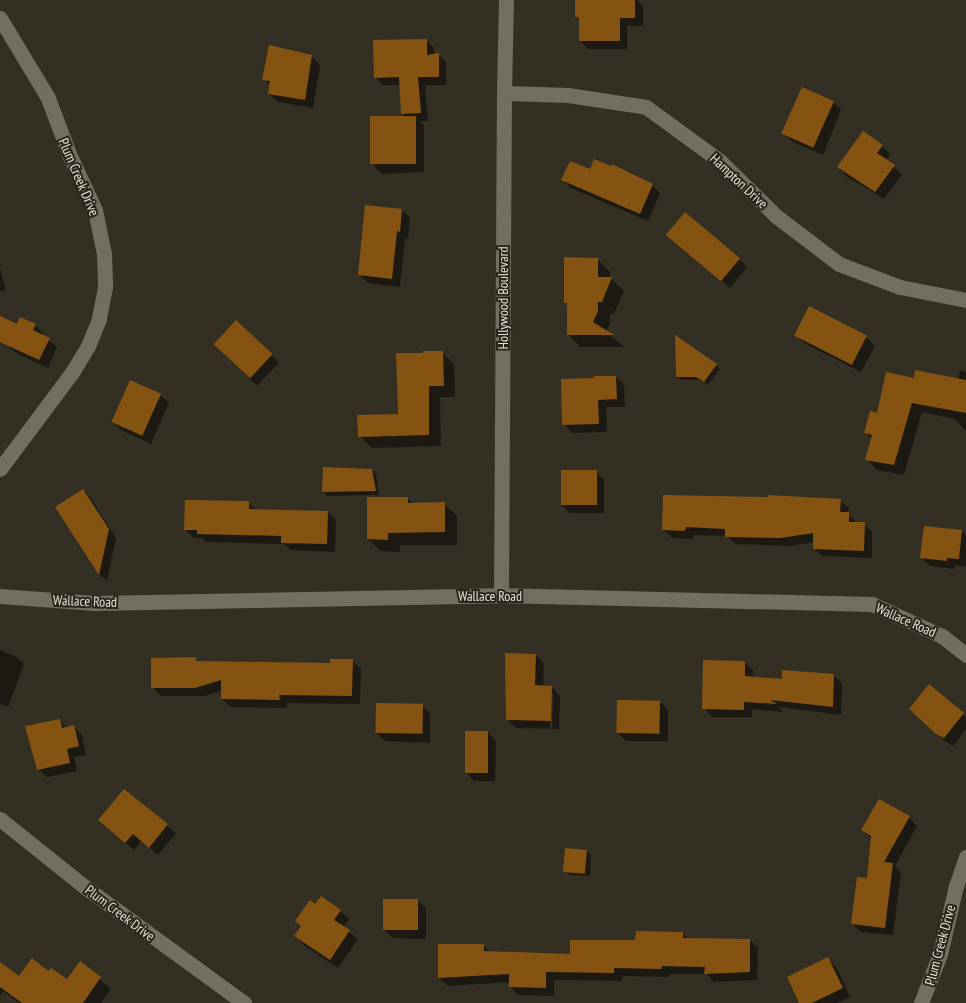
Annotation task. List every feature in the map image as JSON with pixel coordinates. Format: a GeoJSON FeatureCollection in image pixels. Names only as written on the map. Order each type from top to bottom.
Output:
{"type":"FeatureCollection","features":[{"type":"Feature","properties":{"kind":"street","name":"Hollywood Boulevard"},"geometry":{"type":"LineString","coordinates":[[502,595],[506,0]]}},
{"type":"Feature","properties":{"kind":"street","name":"Plum Creek Drive"},"geometry":{"type":"LineString","coordinates":[[0,18],[48,98],[68,154],[95,210],[104,254],[105,287],[99,319],[88,346],[62,386],[0,469]]}},
{"type":"Feature","properties":{"kind":"street","name":"Hampton Drive"},"geometry":{"type":"LineString","coordinates":[[504,93],[568,95],[646,107],[720,161],[776,216],[838,264],[900,286],[966,300]]}},
{"type":"Feature","properties":{"kind":"street","name":"Wallace Road"},"geometry":{"type":"LineString","coordinates":[[0,596],[94,603],[502,595],[872,604],[942,636],[966,655]]}},
{"type":"Feature","properties":{"kind":"street","name":"Plum Creek Drive"},"geometry":{"type":"LineString","coordinates":[[0,819],[85,887],[244,1003]]}},
{"type":"Feature","properties":{"kind":"street","name":"Plum Creek Drive"},"geometry":{"type":"LineString","coordinates":[[921,1003],[940,954],[956,886],[966,857]]}},
{"type":"Feature","properties":{"kind":"building"},"geometry":{"type":"Polygon","coordinates":[[[575,0],[635,0],[635,18],[620,18],[620,41],[579,41],[579,17],[575,17],[575,0]]]}},
{"type":"Feature","properties":{"kind":"building"},"geometry":{"type":"Polygon","coordinates":[[[427,39],[427,55],[439,53],[439,77],[418,77],[421,113],[401,114],[399,77],[374,78],[373,40],[427,39]]]}},
{"type":"Feature","properties":{"kind":"building"},"geometry":{"type":"Polygon","coordinates":[[[269,45],[312,55],[305,100],[268,94],[270,81],[262,80],[269,45]]]}},
{"type":"Feature","properties":{"kind":"building"},"geometry":{"type":"Polygon","coordinates":[[[802,87],[834,101],[813,148],[781,134],[802,87]]]}},
{"type":"Feature","properties":{"kind":"building"},"geometry":{"type":"Polygon","coordinates":[[[370,116],[416,116],[416,164],[370,164],[370,116]]]}},
{"type":"Feature","properties":{"kind":"building"},"geometry":{"type":"Polygon","coordinates":[[[863,131],[883,145],[877,153],[895,165],[875,192],[837,167],[863,131]]]}},
{"type":"Feature","properties":{"kind":"building"},"geometry":{"type":"Polygon","coordinates":[[[594,159],[611,166],[612,164],[653,184],[640,214],[561,180],[570,161],[590,169],[594,159]]]}},
{"type":"Feature","properties":{"kind":"building"},"geometry":{"type":"Polygon","coordinates":[[[365,205],[402,209],[400,232],[397,231],[392,279],[358,275],[365,205]]]}},
{"type":"Feature","properties":{"kind":"building"},"geometry":{"type":"Polygon","coordinates":[[[685,212],[740,258],[721,281],[666,235],[685,212]]]}},
{"type":"Feature","properties":{"kind":"building"},"geometry":{"type":"Polygon","coordinates":[[[564,257],[598,258],[598,277],[612,277],[602,302],[598,302],[598,311],[593,322],[614,335],[567,335],[567,303],[564,303],[564,257]]]}},
{"type":"Feature","properties":{"kind":"building"},"geometry":{"type":"Polygon","coordinates":[[[809,306],[867,336],[852,365],[794,335],[809,306]]]}},
{"type":"Feature","properties":{"kind":"building"},"geometry":{"type":"Polygon","coordinates":[[[0,316],[17,324],[20,317],[36,324],[33,330],[50,338],[39,360],[0,342],[0,316]]]}},
{"type":"Feature","properties":{"kind":"building"},"geometry":{"type":"Polygon","coordinates":[[[236,320],[273,354],[250,378],[213,344],[236,320]]]}},
{"type":"Feature","properties":{"kind":"building"},"geometry":{"type":"Polygon","coordinates":[[[675,335],[717,364],[704,382],[696,377],[676,377],[675,335]]]}},
{"type":"Feature","properties":{"kind":"building"},"geometry":{"type":"Polygon","coordinates":[[[423,351],[443,351],[444,386],[429,386],[429,435],[358,437],[357,415],[398,414],[396,353],[423,353],[423,351]]]}},
{"type":"Feature","properties":{"kind":"building"},"geometry":{"type":"Polygon","coordinates":[[[915,370],[966,380],[966,413],[912,403],[894,465],[865,460],[872,435],[864,433],[870,411],[877,413],[886,372],[914,378],[915,370]]]}},
{"type":"Feature","properties":{"kind":"building"},"geometry":{"type":"Polygon","coordinates":[[[594,376],[616,376],[617,399],[598,400],[599,424],[562,425],[561,379],[594,378],[594,376]]]}},
{"type":"Feature","properties":{"kind":"building"},"geometry":{"type":"Polygon","coordinates":[[[130,380],[161,394],[142,436],[111,422],[130,380]]]}},
{"type":"Feature","properties":{"kind":"building"},"geometry":{"type":"Polygon","coordinates":[[[323,467],[372,469],[376,491],[322,492],[323,467]]]}},
{"type":"Feature","properties":{"kind":"building"},"geometry":{"type":"Polygon","coordinates":[[[561,470],[597,470],[597,505],[561,505],[561,470]]]}},
{"type":"Feature","properties":{"kind":"building"},"geometry":{"type":"Polygon","coordinates":[[[83,489],[109,529],[99,575],[55,507],[83,489]]]}},
{"type":"Feature","properties":{"kind":"building"},"geometry":{"type":"Polygon","coordinates":[[[663,495],[768,497],[768,495],[841,499],[840,512],[849,512],[849,522],[865,522],[864,551],[813,549],[813,533],[781,538],[725,537],[725,529],[686,527],[685,531],[662,530],[663,495]]]}},
{"type":"Feature","properties":{"kind":"building"},"geometry":{"type":"Polygon","coordinates":[[[367,497],[408,497],[408,503],[445,502],[445,532],[388,533],[388,540],[367,539],[367,497]]]}},
{"type":"Feature","properties":{"kind":"building"},"geometry":{"type":"Polygon","coordinates":[[[185,500],[249,501],[249,509],[328,511],[327,544],[281,543],[281,536],[197,534],[197,530],[184,530],[185,500]]]}},
{"type":"Feature","properties":{"kind":"building"},"geometry":{"type":"Polygon","coordinates":[[[924,526],[962,530],[959,559],[947,558],[947,561],[920,558],[924,526]]]}},
{"type":"Feature","properties":{"kind":"building"},"geometry":{"type":"Polygon","coordinates":[[[505,653],[536,654],[535,685],[552,686],[551,721],[506,720],[505,653]]]}},
{"type":"Feature","properties":{"kind":"building"},"geometry":{"type":"Polygon","coordinates":[[[196,657],[196,661],[330,663],[330,659],[353,659],[352,696],[279,695],[280,700],[221,699],[221,680],[195,688],[151,688],[151,658],[196,657]]]}},
{"type":"Feature","properties":{"kind":"building"},"geometry":{"type":"Polygon","coordinates":[[[703,660],[745,661],[745,676],[782,679],[782,670],[834,674],[833,707],[770,700],[777,704],[744,702],[744,710],[702,709],[703,660]]]}},
{"type":"Feature","properties":{"kind":"building"},"geometry":{"type":"Polygon","coordinates":[[[929,684],[964,713],[944,738],[936,734],[909,709],[929,684]]]}},
{"type":"Feature","properties":{"kind":"building"},"geometry":{"type":"Polygon","coordinates":[[[617,700],[660,701],[659,734],[616,733],[617,700]]]}},
{"type":"Feature","properties":{"kind":"building"},"geometry":{"type":"Polygon","coordinates":[[[376,703],[423,704],[422,734],[375,733],[376,703]]]}},
{"type":"Feature","properties":{"kind":"building"},"geometry":{"type":"Polygon","coordinates":[[[60,719],[62,728],[74,725],[79,746],[67,749],[70,763],[37,770],[25,726],[60,719]]]}},
{"type":"Feature","properties":{"kind":"building"},"geometry":{"type":"Polygon","coordinates":[[[465,731],[488,731],[488,773],[465,773],[465,731]]]}},
{"type":"Feature","properties":{"kind":"building"},"geometry":{"type":"Polygon","coordinates":[[[124,789],[168,824],[149,848],[133,834],[125,843],[98,820],[124,789]]]}},
{"type":"Feature","properties":{"kind":"building"},"geometry":{"type":"Polygon","coordinates":[[[879,799],[910,816],[884,862],[893,863],[885,928],[851,924],[857,877],[867,878],[871,836],[861,830],[879,799]]]}},
{"type":"Feature","properties":{"kind":"building"},"geometry":{"type":"Polygon","coordinates":[[[565,848],[587,850],[585,874],[563,872],[565,848]]]}},
{"type":"Feature","properties":{"kind":"building"},"geometry":{"type":"Polygon","coordinates":[[[321,896],[341,910],[334,920],[350,930],[330,960],[294,936],[301,926],[295,921],[310,900],[315,904],[321,896]]]}},
{"type":"Feature","properties":{"kind":"building"},"geometry":{"type":"Polygon","coordinates":[[[383,899],[418,899],[418,930],[383,930],[383,899]]]}},
{"type":"Feature","properties":{"kind":"building"},"geometry":{"type":"Polygon","coordinates":[[[636,931],[683,932],[683,938],[750,939],[750,972],[704,974],[705,967],[662,966],[662,969],[614,968],[614,973],[546,972],[546,988],[509,987],[509,974],[438,978],[438,944],[484,944],[484,951],[570,954],[570,940],[635,940],[636,931]]]}},
{"type":"Feature","properties":{"kind":"building"},"geometry":{"type":"Polygon","coordinates":[[[828,957],[843,988],[812,1003],[799,1003],[787,977],[828,957]]]}},
{"type":"Feature","properties":{"kind":"building"},"geometry":{"type":"Polygon","coordinates":[[[32,958],[48,971],[51,968],[67,979],[80,961],[101,977],[83,1003],[22,1003],[0,987],[0,962],[19,976],[32,958]]]}}]}
